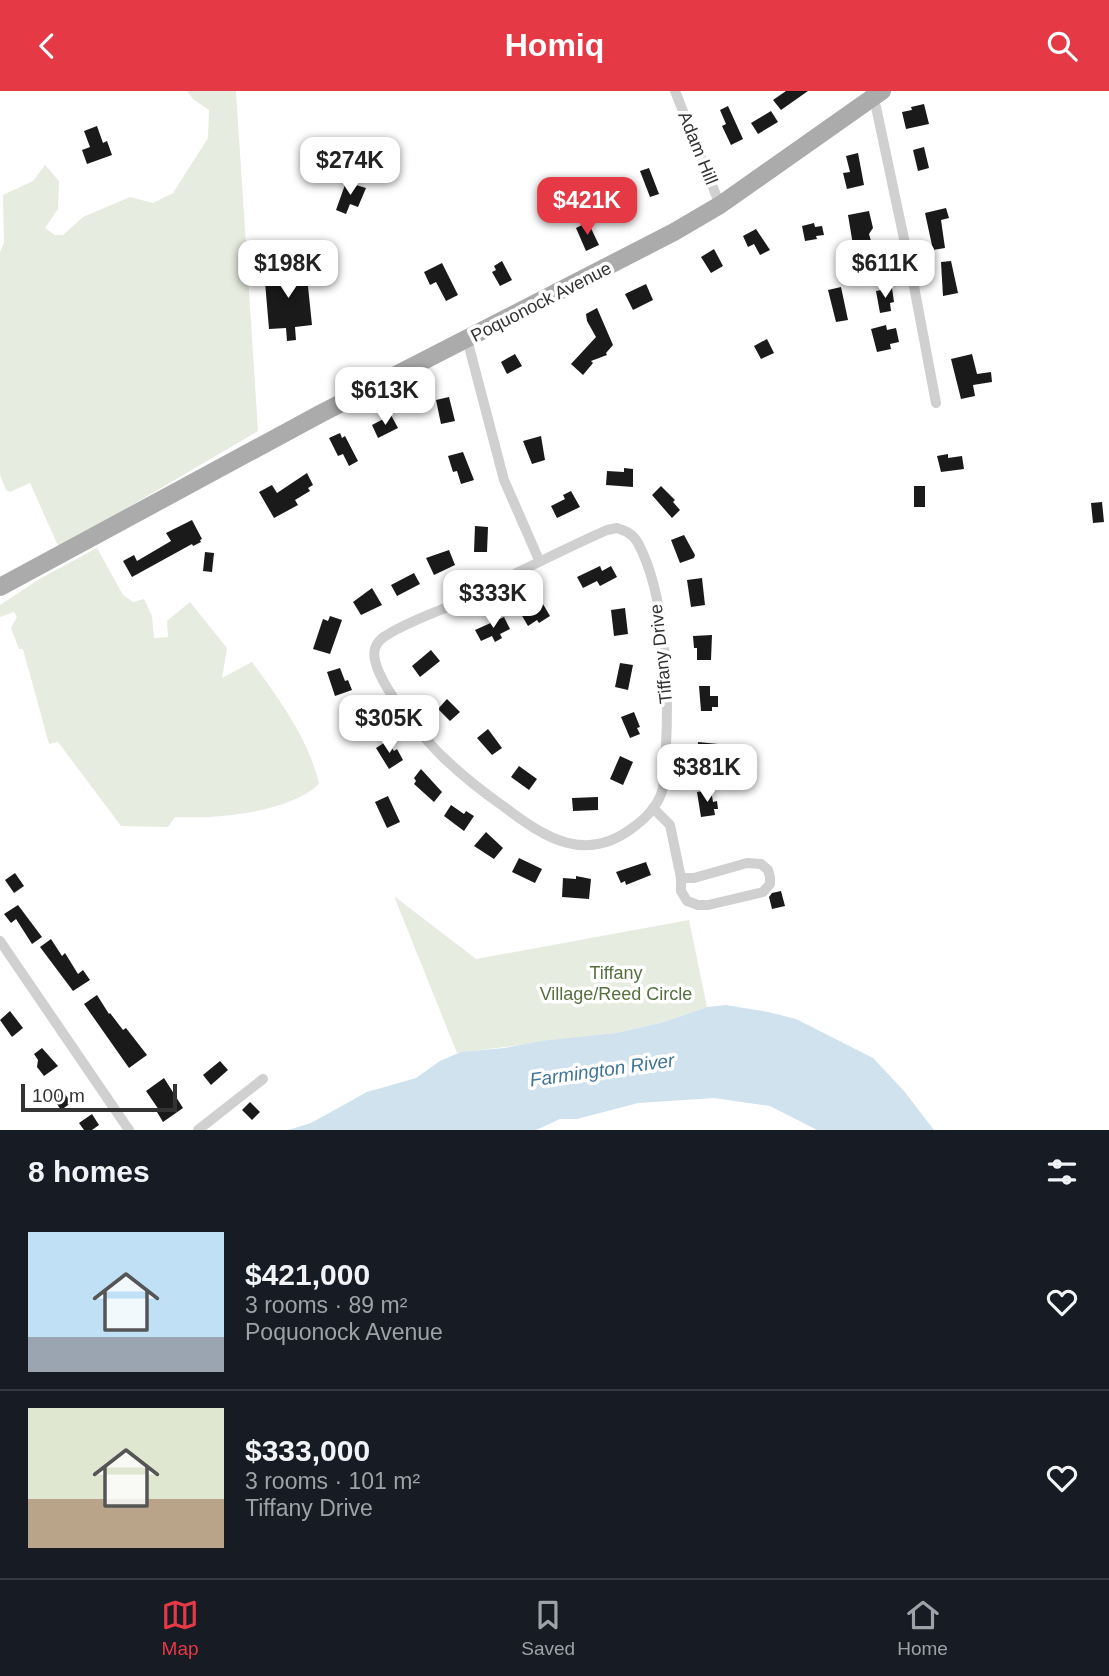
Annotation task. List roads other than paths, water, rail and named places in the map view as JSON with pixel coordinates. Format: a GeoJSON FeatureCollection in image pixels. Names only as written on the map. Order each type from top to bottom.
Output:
{"type":"FeatureCollection","features":[{"type":"Feature","properties":{"kind":"main road","name":"Poquonock Avenue"},"geometry":{"type":"LineString","coordinates":[[0,587],[273,439],[612,266],[720,205],[876,95]]}},
{"type":"Feature","properties":{"kind":"street","name":"Adam Hill"},"geometry":{"type":"LineString","coordinates":[[675,91],[720,205]]}},
{"type":"Feature","properties":{"kind":"street"},"geometry":{"type":"LineString","coordinates":[[876,95],[876,107],[936,403]]}},
{"type":"Feature","properties":{"kind":"street"},"geometry":{"type":"LineString","coordinates":[[467,339],[504,480],[539,560]]}},
{"type":"Feature","properties":{"kind":"street","name":"Tiffany Drive"},"geometry":{"type":"LineString","coordinates":[[617,528],[628,532],[637,541],[654,592],[666,668],[667,720],[662,790],[644,819],[626,834],[588,847],[564,844],[533,828],[446,760],[408,719],[374,663],[375,647],[384,637],[539,560],[617,528]]}},
{"type":"Feature","properties":{"kind":"street"},"geometry":{"type":"LineString","coordinates":[[653,808],[670,825],[681,878],[681,891],[687,901],[708,905],[763,892],[770,884],[768,870],[761,864],[747,863],[694,878],[681,878]]}},
{"type":"Feature","properties":{"kind":"street"},"geometry":{"type":"LineString","coordinates":[[0,941],[129,1130]]}},
{"type":"Feature","properties":{"kind":"street"},"geometry":{"type":"LineString","coordinates":[[198,1130],[263,1079]]}},
{"type":"Feature","properties":{"kind":"water","name":"Farmington River"},"geometry":{"type":"Polygon","coordinates":[[[726,1005],[796,1019],[873,1058],[904,1091],[934,1130],[817,1130],[770,1106],[714,1098],[638,1103],[577,1119],[560,1119],[536,1130],[288,1130],[311,1123],[367,1092],[416,1078],[440,1061],[461,1052],[616,1033],[664,1022],[707,1007],[726,1005]]]}},
{"type":"Feature","properties":{"kind":"park label","name":"Tiffany Village/Reed Circle"},"geometry":{"type":"Point","coordinates":[616,984]}}]}
